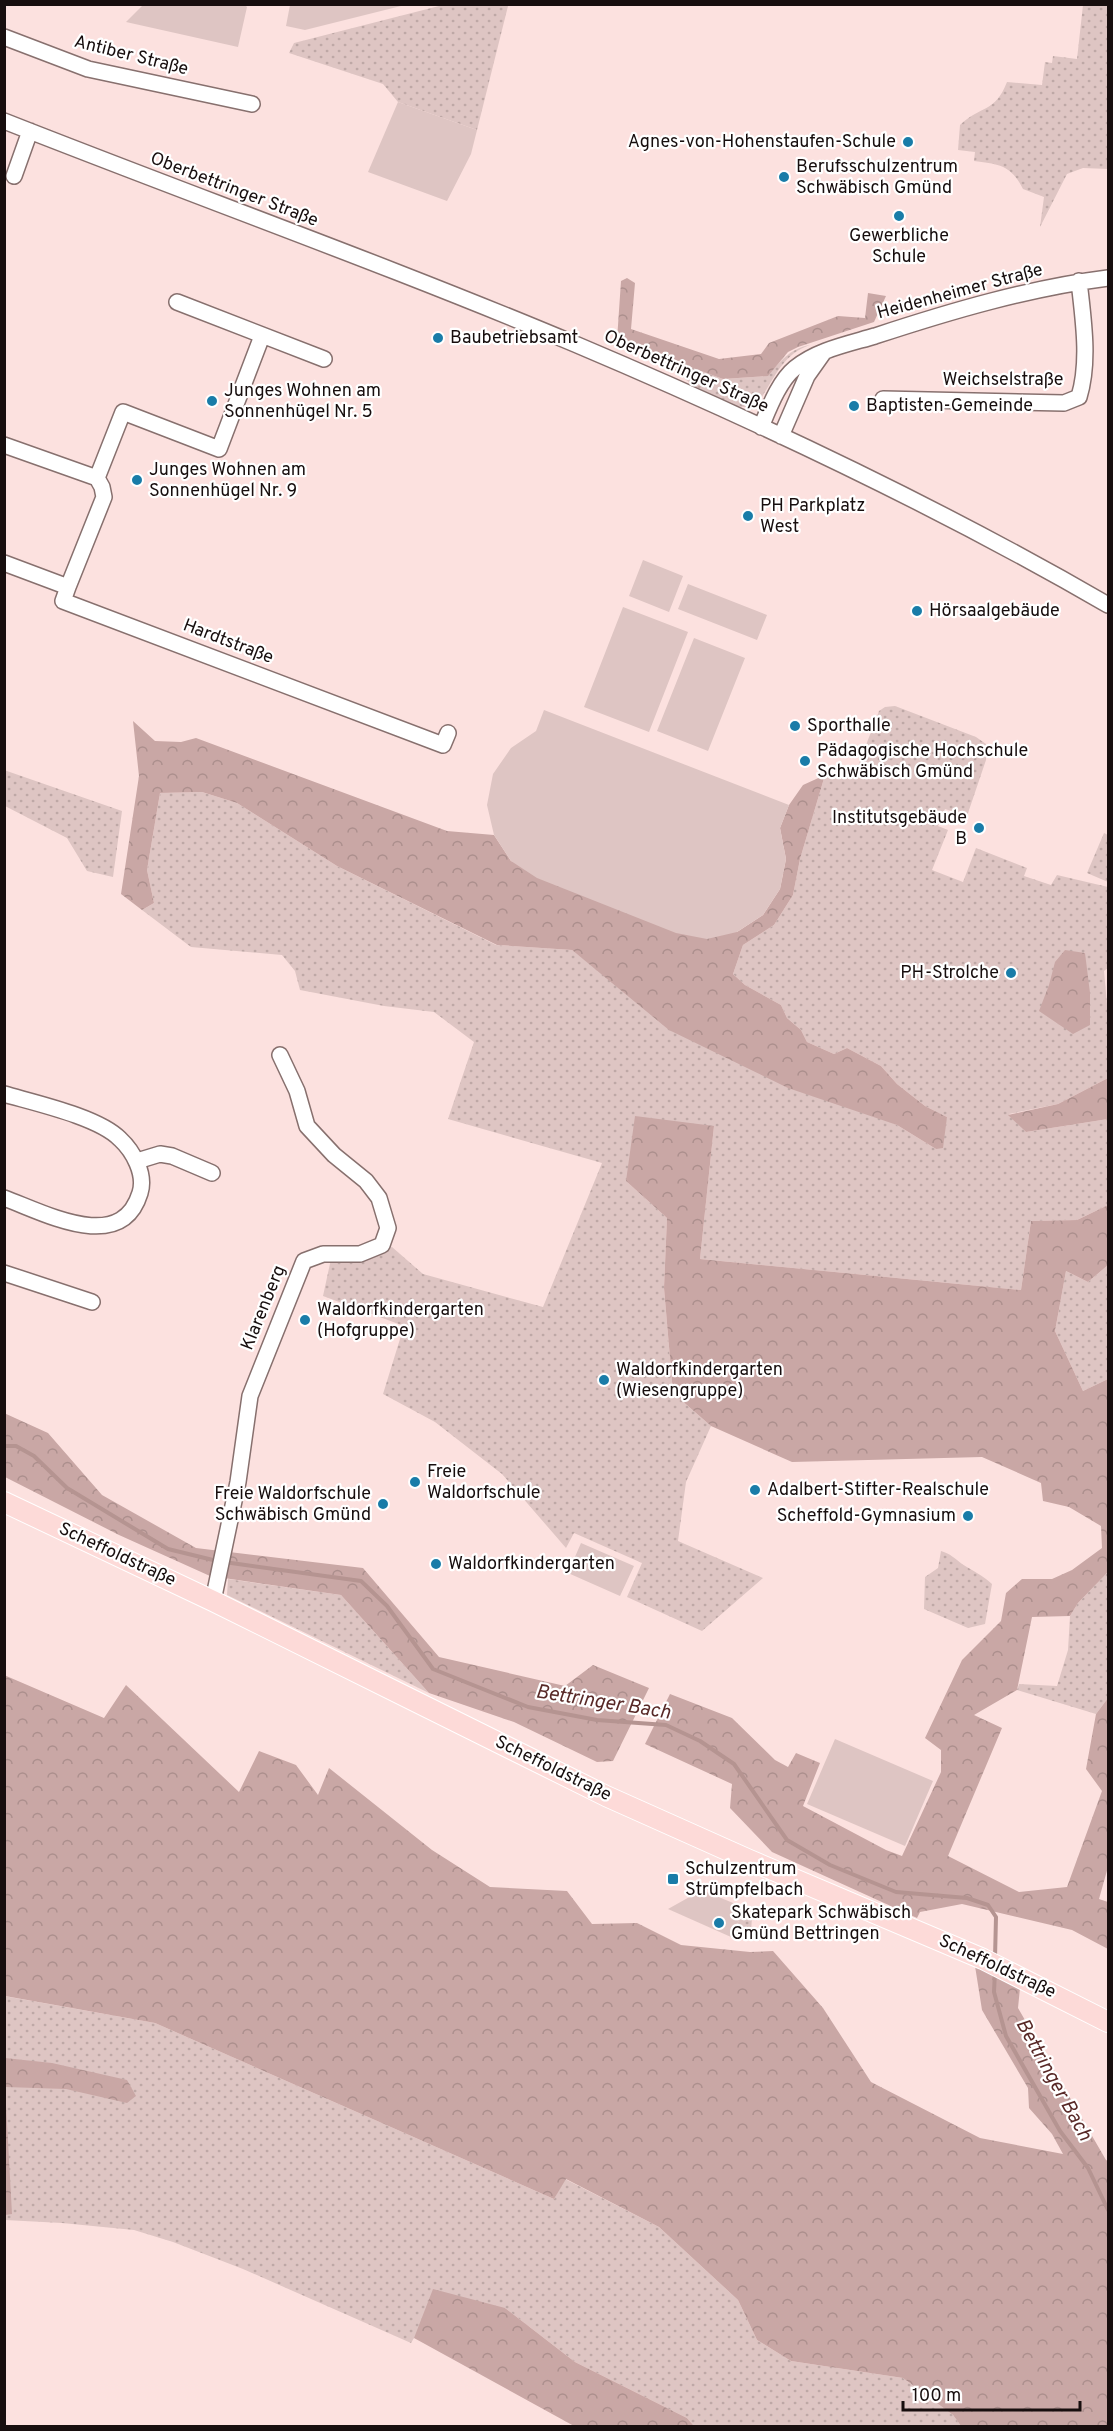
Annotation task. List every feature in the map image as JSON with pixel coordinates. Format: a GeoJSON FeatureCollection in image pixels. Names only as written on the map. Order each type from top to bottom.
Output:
{"type":"FeatureCollection","features":[{"type":"Feature","properties":{"kind":"main road","name":"Scheffoldstraße"},"geometry":{"type":"LineString","coordinates":[[4,1502],[215,1593],[606,1796],[1016,1974],[1108,2022]]}},
{"type":"Feature","properties":{"kind":"street","name":"Antiber Straße"},"geometry":{"type":"LineString","coordinates":[[4,37],[88,69],[252,104]]}},
{"type":"Feature","properties":{"kind":"street","name":"Oberbettringer Straße"},"geometry":{"type":"LineString","coordinates":[[4,121],[571,342],[781,436],[979,534],[1108,605]]}},
{"type":"Feature","properties":{"kind":"street"},"geometry":{"type":"LineString","coordinates":[[14,177],[30,131]]}},
{"type":"Feature","properties":{"kind":"street","name":"Heidenheimer Straße"},"geometry":{"type":"LineString","coordinates":[[761,427],[774,399],[792,370],[806,360],[824,352],[992,301],[1108,278]]}},
{"type":"Feature","properties":{"kind":"street","name":"Weichselstraße"},"geometry":{"type":"LineString","coordinates":[[883,399],[1064,403],[1079,397],[1083,384],[1083,360],[1079,282]]}},
{"type":"Feature","properties":{"kind":"street"},"geometry":{"type":"LineString","coordinates":[[177,302],[324,359]]}},
{"type":"Feature","properties":{"kind":"street"},"geometry":{"type":"LineString","coordinates":[[97,478],[123,412],[219,449],[262,336]]}},
{"type":"Feature","properties":{"kind":"street"},"geometry":{"type":"LineString","coordinates":[[781,436],[807,376],[824,352]]}},
{"type":"Feature","properties":{"kind":"street"},"geometry":{"type":"LineString","coordinates":[[4,445],[97,478],[104,497],[68,587],[4,563]]}},
{"type":"Feature","properties":{"kind":"street","name":"Hardtstraße"},"geometry":{"type":"LineString","coordinates":[[68,587],[63,600],[74,605],[443,745],[448,733]]}},
{"type":"Feature","properties":{"kind":"street","name":"Klarenberg"},"geometry":{"type":"LineString","coordinates":[[215,1593],[238,1482],[250,1396],[304,1261],[323,1254],[360,1254],[382,1245],[388,1228],[379,1198],[366,1181],[334,1155],[308,1126],[297,1091],[280,1055]]}},
{"type":"Feature","properties":{"kind":"street"},"geometry":{"type":"LineString","coordinates":[[4,1094],[89,1120],[119,1138],[137,1161],[142,1187],[137,1204],[126,1217],[109,1225],[92,1227],[66,1221],[4,1198]]}},
{"type":"Feature","properties":{"kind":"street"},"geometry":{"type":"LineString","coordinates":[[137,1161],[160,1154],[172,1156],[212,1173]]}},
{"type":"Feature","properties":{"kind":"street"},"geometry":{"type":"LineString","coordinates":[[4,1273],[92,1302]]}},
{"type":"Feature","properties":{"kind":"shaded area"},"geometry":{"type":"Polygon","coordinates":[[[290,4],[405,5],[305,30],[286,26],[290,4]]]}},
{"type":"Feature","properties":{"kind":"shaded area"},"geometry":{"type":"Polygon","coordinates":[[[143,5],[245,5],[247,7],[238,47],[126,22],[143,5]]]}},
{"type":"Feature","properties":{"kind":"shaded area"},"geometry":{"type":"Polygon","coordinates":[[[443,5],[511,5],[508,6],[477,130],[398,102],[383,84],[289,53],[294,43],[443,5]]]}},
{"type":"Feature","properties":{"kind":"shaded area"},"geometry":{"type":"Polygon","coordinates":[[[1083,5],[1108,5],[1108,169],[1083,168],[1067,174],[1040,227],[1044,197],[1023,189],[1009,170],[991,163],[974,161],[975,152],[958,150],[960,125],[998,99],[1007,82],[1042,85],[1045,62],[1052,63],[1053,56],[1077,59],[1083,5]]]}},
{"type":"Feature","properties":{"kind":"shaded area"},"geometry":{"type":"Polygon","coordinates":[[[398,102],[477,130],[471,154],[447,201],[368,172],[398,102]]]}},
{"type":"Feature","properties":{"kind":"shaded area"},"geometry":{"type":"Polygon","coordinates":[[[810,345],[800,349],[784,362],[756,406],[744,407],[730,405],[704,393],[680,375],[661,356],[723,379],[767,376],[796,349],[810,345]]]}},
{"type":"Feature","properties":{"kind":"shaded area"},"geometry":{"type":"Polygon","coordinates":[[[643,560],[683,576],[669,612],[629,596],[643,560]]]}},
{"type":"Feature","properties":{"kind":"shaded area"},"geometry":{"type":"Polygon","coordinates":[[[688,584],[767,615],[757,640],[678,609],[688,584]]]}},
{"type":"Feature","properties":{"kind":"shaded area"},"geometry":{"type":"Polygon","coordinates":[[[623,607],[688,632],[649,732],[584,707],[623,607]]]}},
{"type":"Feature","properties":{"kind":"shaded area"},"geometry":{"type":"Polygon","coordinates":[[[694,638],[745,658],[708,751],[657,731],[694,638]]]}},
{"type":"Feature","properties":{"kind":"shaded area"},"geometry":{"type":"Polygon","coordinates":[[[895,706],[976,737],[986,744],[986,760],[967,816],[945,809],[938,826],[948,830],[932,870],[963,882],[976,848],[1027,868],[1024,876],[1051,885],[1057,875],[1108,887],[1108,968],[1104,971],[1108,1015],[1108,1078],[1058,1104],[1009,1114],[1026,1132],[1108,1119],[1108,1205],[1077,1220],[1031,1221],[1021,1290],[700,1259],[714,1126],[626,1181],[667,1218],[664,1288],[673,1393],[711,1426],[686,1482],[678,1541],[763,1578],[702,1631],[627,1597],[642,1563],[574,1533],[566,1548],[502,1474],[435,1422],[383,1394],[404,1326],[323,1296],[331,1259],[361,1259],[392,1247],[423,1274],[543,1307],[602,1163],[448,1119],[474,1042],[434,1012],[384,1006],[300,990],[295,971],[282,955],[191,947],[142,910],[154,903],[147,870],[160,793],[202,792],[237,803],[337,866],[496,945],[572,950],[609,979],[897,1125],[936,1149],[947,1117],[925,1106],[897,1084],[881,1066],[847,1048],[834,1054],[807,1042],[801,1030],[787,1018],[781,1005],[745,985],[733,974],[743,945],[774,925],[793,895],[800,859],[825,775],[849,774],[858,766],[879,711],[885,707],[895,706]]]}},
{"type":"Feature","properties":{"kind":"shaded area"},"geometry":{"type":"Polygon","coordinates":[[[544,710],[789,805],[780,828],[786,859],[780,889],[763,915],[737,932],[707,939],[676,933],[537,878],[511,861],[494,835],[487,805],[493,774],[511,748],[536,731],[544,710]]]}},
{"type":"Feature","properties":{"kind":"shaded area"},"geometry":{"type":"Polygon","coordinates":[[[4,770],[122,811],[113,877],[87,871],[67,838],[5,806],[4,770]]]}},
{"type":"Feature","properties":{"kind":"shaded area"},"geometry":{"type":"Polygon","coordinates":[[[1104,833],[1108,835],[1108,882],[1087,873],[1104,833]]]}},
{"type":"Feature","properties":{"kind":"shaded area"},"geometry":{"type":"Polygon","coordinates":[[[1108,1265],[1108,1379],[1083,1391],[1055,1331],[1066,1271],[1088,1282],[1108,1265]]]}},
{"type":"Feature","properties":{"kind":"shaded area"},"geometry":{"type":"Polygon","coordinates":[[[581,1543],[634,1566],[620,1596],[568,1573],[581,1543]]]}},
{"type":"Feature","properties":{"kind":"shaded area"},"geometry":{"type":"Polygon","coordinates":[[[941,1551],[992,1584],[985,1624],[968,1628],[924,1609],[925,1577],[938,1568],[941,1551]]]}},
{"type":"Feature","properties":{"kind":"shaded area"},"geometry":{"type":"Polygon","coordinates":[[[1108,1572],[1108,1698],[1096,1714],[1017,1690],[1019,1684],[1057,1686],[1068,1650],[1070,1616],[1078,1603],[1108,1572]]]}},
{"type":"Feature","properties":{"kind":"shaded area"},"geometry":{"type":"Polygon","coordinates":[[[228,1579],[341,1595],[429,1693],[227,1595],[228,1579]]]}},
{"type":"Feature","properties":{"kind":"shaded area"},"geometry":{"type":"Polygon","coordinates":[[[835,1739],[933,1781],[905,1846],[807,1804],[835,1739]]]}},
{"type":"Feature","properties":{"kind":"shaded area","name":"Skatepark Schwäbisch Gmünd Bettringen"},"geometry":{"type":"Polygon","coordinates":[[[702,1890],[745,1908],[731,1937],[668,1909],[702,1890]]]}},
{"type":"Feature","properties":{"kind":"shaded area"},"geometry":{"type":"Polygon","coordinates":[[[745,1908],[752,1917],[751,1932],[742,1938],[731,1937],[745,1908]]]}},
{"type":"Feature","properties":{"kind":"shaded area"},"geometry":{"type":"Polygon","coordinates":[[[4,1996],[155,2023],[554,2199],[565,2179],[659,2227],[738,2300],[757,2340],[791,2361],[903,2378],[953,2415],[961,2426],[694,2426],[687,2418],[575,2362],[505,2308],[414,2338],[411,2343],[243,2269],[173,2242],[134,2230],[5,2220],[4,1996]]]}},
{"type":"Feature","properties":{"kind":"green space"},"geometry":{"type":"Polygon","coordinates":[[[627,278],[635,283],[631,329],[719,359],[761,354],[769,343],[838,316],[865,318],[868,293],[886,296],[874,322],[788,352],[768,376],[723,379],[617,340],[621,281],[627,278]]]}},
{"type":"Feature","properties":{"kind":"green space"},"geometry":{"type":"Polygon","coordinates":[[[133,721],[155,741],[181,742],[196,738],[447,831],[494,835],[511,861],[737,932],[763,915],[780,889],[786,859],[780,828],[789,805],[803,785],[825,775],[800,859],[793,895],[774,925],[743,945],[733,974],[745,985],[781,1005],[787,1018],[801,1030],[807,1042],[834,1054],[847,1048],[881,1066],[897,1084],[925,1106],[947,1117],[943,1148],[936,1149],[897,1125],[788,1088],[669,1030],[572,950],[497,945],[337,866],[237,803],[202,792],[160,793],[147,870],[154,903],[142,910],[121,894],[139,776],[133,721]]]}},
{"type":"Feature","properties":{"kind":"green space"},"geometry":{"type":"Polygon","coordinates":[[[1065,950],[1085,953],[1090,993],[1090,1025],[1073,1034],[1039,1011],[1055,962],[1065,950]]]}},
{"type":"Feature","properties":{"kind":"green space"},"geometry":{"type":"Polygon","coordinates":[[[1108,1078],[1108,1119],[1026,1132],[1008,1115],[1058,1104],[1108,1078]]]}},
{"type":"Feature","properties":{"kind":"green space"},"geometry":{"type":"Polygon","coordinates":[[[635,1116],[714,1126],[700,1259],[1021,1290],[1031,1221],[1077,1220],[1108,1205],[1108,1265],[1088,1282],[1066,1271],[1055,1331],[1083,1391],[1108,1379],[1108,1572],[1078,1603],[1070,1616],[1032,1617],[1017,1690],[974,1715],[1002,1728],[948,1856],[1019,1892],[1067,1887],[1102,1791],[1086,1769],[1096,1714],[1108,1698],[1108,1867],[1099,1899],[1108,1902],[1108,1949],[1072,1930],[962,1904],[920,1912],[917,1918],[772,1852],[730,1808],[732,1784],[645,1744],[670,1694],[732,1718],[775,1760],[788,1767],[796,1753],[820,1763],[803,1806],[886,1850],[902,1856],[941,1772],[941,1750],[925,1738],[962,1660],[1001,1621],[1006,1593],[1022,1579],[1052,1579],[1072,1570],[1102,1548],[1101,1526],[1069,1507],[1043,1501],[1041,1483],[982,1457],[792,1462],[711,1426],[673,1393],[664,1288],[667,1218],[626,1181],[635,1116]]]}},
{"type":"Feature","properties":{"kind":"green space"},"geometry":{"type":"Polygon","coordinates":[[[4,1413],[48,1433],[102,1495],[196,1548],[363,1568],[439,1657],[565,1686],[593,1665],[649,1688],[613,1761],[597,1762],[514,1722],[429,1693],[341,1595],[210,1576],[119,1535],[5,1477],[4,1413]]]}},
{"type":"Feature","properties":{"kind":"green space"},"geometry":{"type":"Polygon","coordinates":[[[4,1675],[104,1718],[126,1685],[239,1792],[259,1751],[296,1765],[318,1795],[329,1768],[432,1850],[490,1887],[567,1891],[592,1924],[637,1923],[681,1945],[750,1952],[773,1951],[823,2008],[871,2082],[980,2138],[1063,2154],[1052,2134],[1029,2108],[1028,2088],[982,2010],[975,1966],[1020,1988],[1018,2008],[1108,2161],[1108,2426],[961,2426],[953,2415],[903,2378],[791,2361],[757,2340],[738,2300],[659,2227],[566,2179],[554,2199],[155,2023],[5,1996],[4,1675]]]}},
{"type":"Feature","properties":{"kind":"green space"},"geometry":{"type":"Polygon","coordinates":[[[5,2058],[52,2063],[127,2080],[136,2096],[127,2103],[66,2089],[5,2087],[5,2058]]]}},
{"type":"Feature","properties":{"kind":"green space"},"geometry":{"type":"Polygon","coordinates":[[[5,2087],[12,2214],[5,2215],[5,2087]]]}},
{"type":"Feature","properties":{"kind":"green space"},"geometry":{"type":"Polygon","coordinates":[[[433,2289],[505,2308],[575,2362],[687,2418],[694,2426],[574,2426],[414,2338],[433,2289]]]}},
{"type":"Feature","properties":{"kind":"waterway","name":"Bettringer Bach"},"geometry":{"type":"LineString","coordinates":[[4,1446],[16,1446],[34,1456],[67,1488],[168,1549],[217,1561]]}},
{"type":"Feature","properties":{"kind":"waterway","name":"Bettringer Bach"},"geometry":{"type":"LineString","coordinates":[[224,1562],[361,1581],[387,1606],[433,1669],[528,1707],[597,1720],[666,1725],[700,1741],[734,1764],[787,1840],[830,1865],[896,1892],[967,1898],[988,1905],[996,1917],[995,1958]]}},
{"type":"Feature","properties":{"kind":"waterway","name":"Bettringer Bach"},"geometry":{"type":"LineString","coordinates":[[995,1971],[994,1992],[1006,2036],[1060,2131],[1088,2168],[1108,2210]]}},
{"type":"Feature","properties":{"kind":"place","name":"Agnes-von-Hohenstaufen-Schule"},"geometry":{"type":"Point","coordinates":[908,142]}},
{"type":"Feature","properties":{"kind":"place","name":"Berufsschulzentrum Schwäbisch Gmünd"},"geometry":{"type":"Point","coordinates":[784,177]}},
{"type":"Feature","properties":{"kind":"place","name":"Gewerbliche Schule"},"geometry":{"type":"Point","coordinates":[899,216]}},
{"type":"Feature","properties":{"kind":"place","name":"Baubetriebsamt"},"geometry":{"type":"Point","coordinates":[438,338]}},
{"type":"Feature","properties":{"kind":"place","name":"Junges Wohnen am Sonnenhügel Nr. 5"},"geometry":{"type":"Point","coordinates":[212,401]}},
{"type":"Feature","properties":{"kind":"place","name":"Baptisten-Gemeinde"},"geometry":{"type":"Point","coordinates":[854,406]}},
{"type":"Feature","properties":{"kind":"place","name":"Junges Wohnen am Sonnenhügel Nr. 9"},"geometry":{"type":"Point","coordinates":[137,480]}},
{"type":"Feature","properties":{"kind":"place","name":"PH Parkplatz West"},"geometry":{"type":"Point","coordinates":[748,516]}},
{"type":"Feature","properties":{"kind":"place","name":"Hörsaalgebäude"},"geometry":{"type":"Point","coordinates":[917,611]}},
{"type":"Feature","properties":{"kind":"place","name":"Sporthalle"},"geometry":{"type":"Point","coordinates":[795,726]}},
{"type":"Feature","properties":{"kind":"place","name":"Pädagogische Hochschule Schwäbisch Gmünd"},"geometry":{"type":"Point","coordinates":[805,761]}},
{"type":"Feature","properties":{"kind":"place","name":"Institutsgebäude B"},"geometry":{"type":"Point","coordinates":[979,828]}},
{"type":"Feature","properties":{"kind":"place","name":"PH-Strolche"},"geometry":{"type":"Point","coordinates":[1011,973]}},
{"type":"Feature","properties":{"kind":"place","name":"Waldorfkindergarten (Hofgruppe)"},"geometry":{"type":"Point","coordinates":[305,1320]}},
{"type":"Feature","properties":{"kind":"place","name":"Waldorfkindergarten (Wiesengruppe)"},"geometry":{"type":"Point","coordinates":[604,1380]}},
{"type":"Feature","properties":{"kind":"place","name":"Freie Waldorfschule"},"geometry":{"type":"Point","coordinates":[415,1482]}},
{"type":"Feature","properties":{"kind":"place","name":"Adalbert-Stifter-Realschule"},"geometry":{"type":"Point","coordinates":[755,1490]}},
{"type":"Feature","properties":{"kind":"place","name":"Freie Waldorfschule Schwäbisch Gmünd"},"geometry":{"type":"Point","coordinates":[383,1504]}},
{"type":"Feature","properties":{"kind":"place","name":"Scheffold-Gymnasium"},"geometry":{"type":"Point","coordinates":[968,1516]}},
{"type":"Feature","properties":{"kind":"place","name":"Waldorfkindergarten"},"geometry":{"type":"Point","coordinates":[436,1564]}},
{"type":"Feature","properties":{"kind":"place","name":"Schulzentrum Strümpfelbach"},"geometry":{"type":"Point","coordinates":[673,1879]}},
{"type":"Feature","properties":{"kind":"place","name":"Skatepark Schwäbisch Gmünd Bettringen"},"geometry":{"type":"Point","coordinates":[719,1923]}}]}
